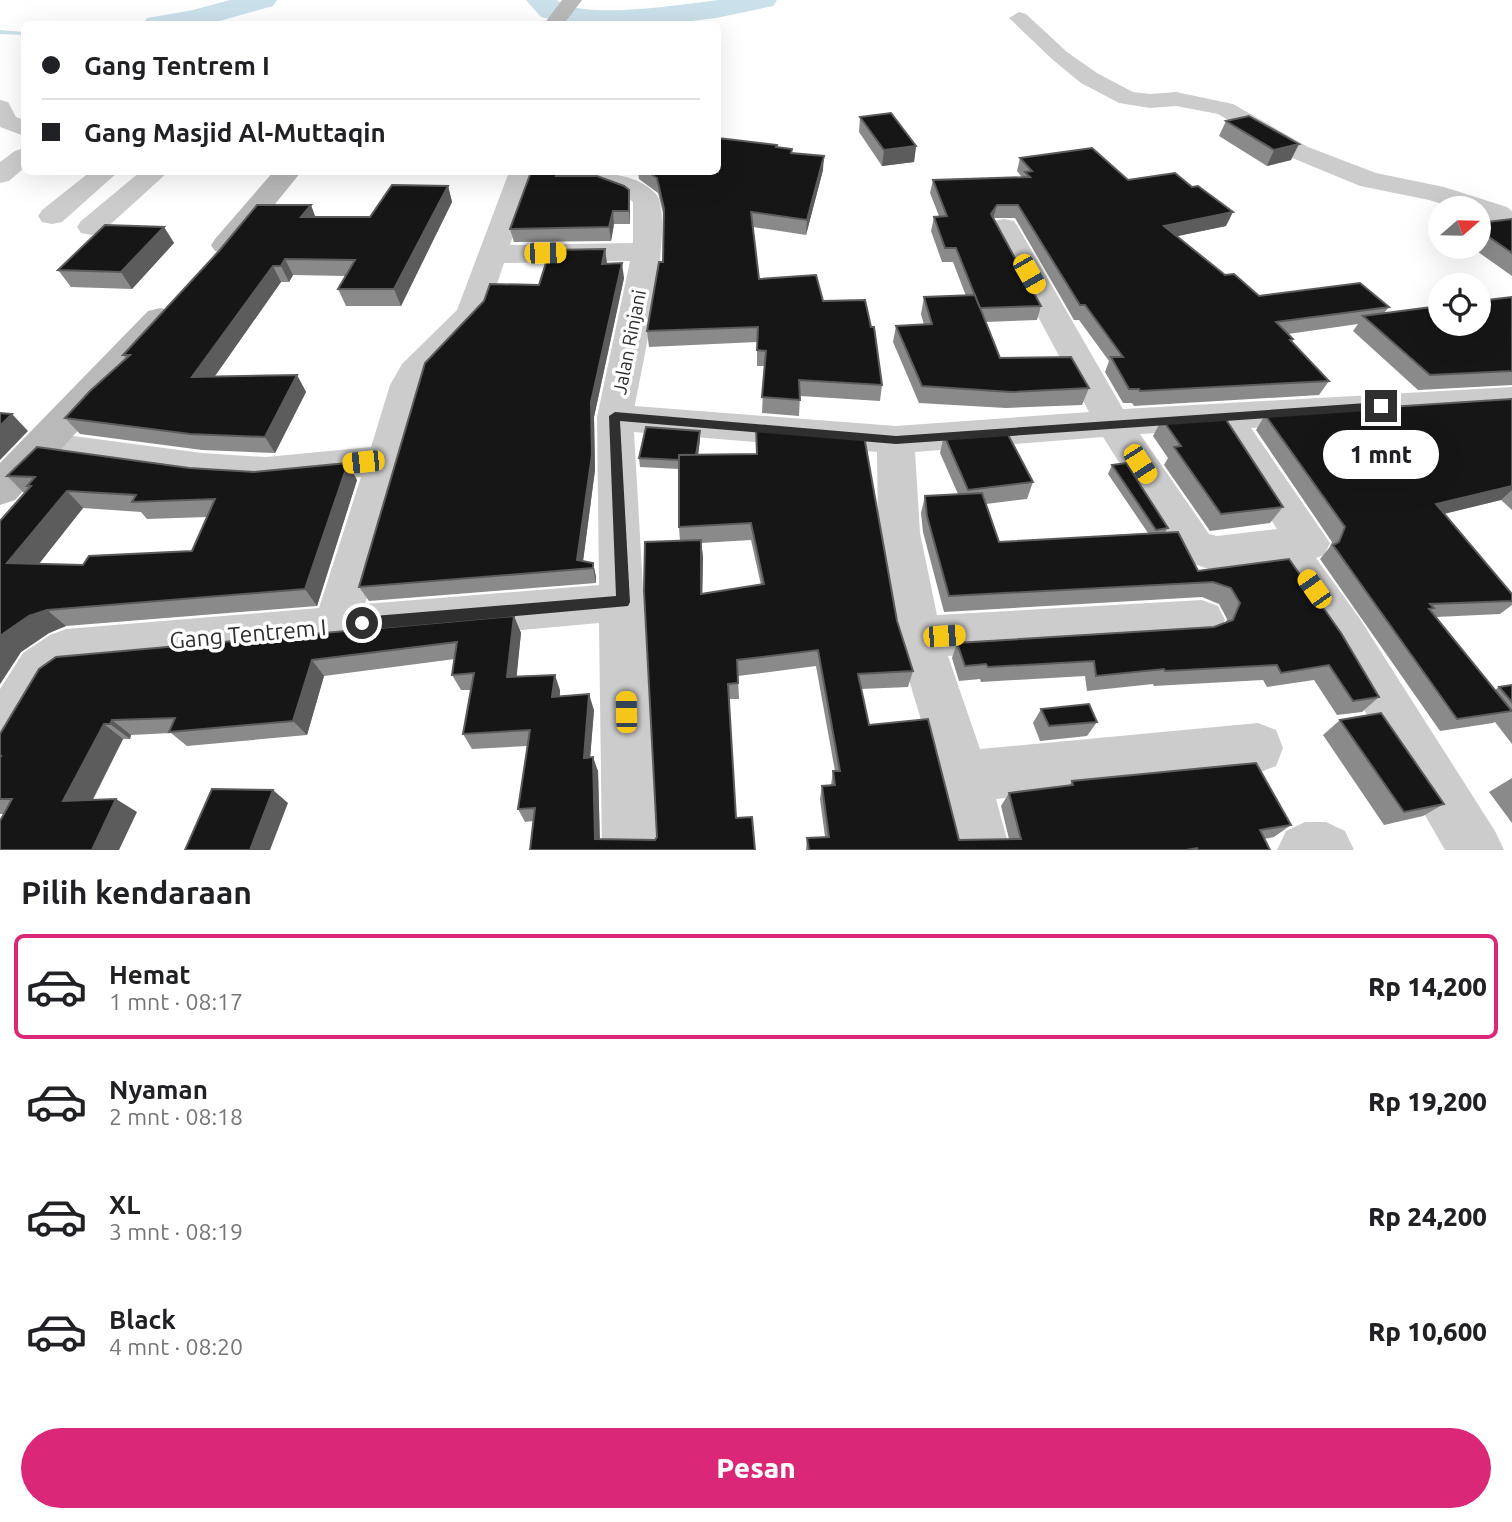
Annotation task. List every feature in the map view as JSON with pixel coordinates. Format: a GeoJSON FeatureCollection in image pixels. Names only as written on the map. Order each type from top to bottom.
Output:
{"type":"FeatureCollection","features":[{"type":"Feature","properties":{"kind":"street"},"geometry":{"type":"LineString","coordinates":[[556,21],[569,3]]}},
{"type":"Feature","properties":{"kind":"street"},"geometry":{"type":"LineString","coordinates":[[1019,18],[1060,56],[1089,78],[1127,99],[1176,99],[1226,109],[1298,152],[1369,180],[1436,193],[1497,213],[1504,219],[1512,219]]}},
{"type":"Feature","properties":{"kind":"street"},"geometry":{"type":"LineString","coordinates":[[0,107],[7,121],[21,128]]}},
{"type":"Feature","properties":{"kind":"street"},"geometry":{"type":"LineString","coordinates":[[0,175],[21,158]]}},
{"type":"Feature","properties":{"kind":"street"},"geometry":{"type":"LineString","coordinates":[[52,216],[101,175]]}},
{"type":"Feature","properties":{"kind":"street"},"geometry":{"type":"LineString","coordinates":[[91,227],[152,175]]}},
{"type":"Feature","properties":{"kind":"street"},"geometry":{"type":"LineString","coordinates":[[205,269],[284,175]]}},
{"type":"Feature","properties":{"kind":"street"},"geometry":{"type":"LineString","coordinates":[[336,625],[411,378],[471,314],[521,175]]}},
{"type":"Feature","properties":{"kind":"street","name":"Jalan Rinjani"},"geometry":{"type":"LineString","coordinates":[[591,175],[636,191],[646,199],[649,211],[647,252],[615,416],[630,850]]}},
{"type":"Feature","properties":{"kind":"street"},"geometry":{"type":"LineString","coordinates":[[1004,227],[1113,423],[1195,547],[1217,554],[1310,543],[1224,416]]}},
{"type":"Feature","properties":{"kind":"street"},"geometry":{"type":"LineString","coordinates":[[494,254],[647,252]]}},
{"type":"Feature","properties":{"kind":"street"},"geometry":{"type":"LineString","coordinates":[[0,489],[43,446],[178,298]]}},
{"type":"Feature","properties":{"kind":"street"},"geometry":{"type":"LineString","coordinates":[[615,416],[896,440],[1113,423],[1512,398]]}},
{"type":"Feature","properties":{"kind":"street"},"geometry":{"type":"LineString","coordinates":[[896,440],[899,533],[919,637],[964,776],[982,850]]}},
{"type":"Feature","properties":{"kind":"street"},"geometry":{"type":"LineString","coordinates":[[43,446],[202,468],[267,472],[387,460]]}},
{"type":"Feature","properties":{"kind":"street"},"geometry":{"type":"LineString","coordinates":[[1283,545],[1344,633],[1476,850]]}},
{"type":"Feature","properties":{"kind":"street","name":"Gang Tentrem I"},"geometry":{"type":"LineString","coordinates":[[0,734],[40,668],[66,650],[623,602]]}},
{"type":"Feature","properties":{"kind":"street"},"geometry":{"type":"LineString","coordinates":[[919,637],[1202,620]]}},
{"type":"Feature","properties":{"kind":"street"},"geometry":{"type":"LineString","coordinates":[[964,776],[1258,748]]}},
{"type":"Feature","properties":{"kind":"street"},"geometry":{"type":"LineString","coordinates":[[1305,850],[1326,850]]}},
{"type":"Feature","properties":{"kind":"building"},"geometry":{"type":"Polygon","coordinates":[[[891,113],[916,146],[884,150],[860,117],[891,113]]]}},
{"type":"Feature","properties":{"kind":"building"},"geometry":{"type":"Polygon","coordinates":[[[1249,116],[1299,144],[1274,150],[1226,121],[1249,116]]]}},
{"type":"Feature","properties":{"kind":"building"},"geometry":{"type":"Polygon","coordinates":[[[721,138],[777,145],[776,147],[792,149],[791,153],[824,156],[807,220],[751,212],[759,279],[816,275],[823,301],[865,300],[871,327],[874,327],[882,385],[799,380],[800,400],[762,397],[766,351],[757,350],[758,327],[647,331],[659,262],[663,262],[664,209],[657,178],[652,175],[721,175],[721,138]]]}},
{"type":"Feature","properties":{"kind":"building"},"geometry":{"type":"Polygon","coordinates":[[[1092,148],[1128,180],[1175,173],[1192,187],[1198,186],[1233,212],[1164,226],[1225,275],[1234,274],[1259,296],[1360,283],[1389,307],[1276,322],[1329,381],[1140,391],[1129,389],[1111,357],[1123,357],[1085,305],[1080,305],[1018,205],[997,205],[991,214],[1041,306],[980,308],[956,248],[945,248],[934,217],[947,216],[933,180],[1030,177],[1025,172],[1032,171],[1020,158],[1092,148]]]}},
{"type":"Feature","properties":{"kind":"building"},"geometry":{"type":"Polygon","coordinates":[[[530,175],[597,176],[629,190],[629,211],[613,211],[609,227],[510,229],[530,175]]]}},
{"type":"Feature","properties":{"kind":"building"},"geometry":{"type":"Polygon","coordinates":[[[392,185],[448,186],[394,289],[338,289],[355,260],[285,259],[281,266],[273,266],[192,377],[297,375],[265,437],[190,434],[65,418],[130,355],[123,355],[219,251],[257,205],[311,205],[301,217],[370,217],[392,185]]]}},
{"type":"Feature","properties":{"kind":"building"},"geometry":{"type":"Polygon","coordinates":[[[1512,219],[1512,253],[1491,238],[1491,222],[1512,219]]]}},
{"type":"Feature","properties":{"kind":"building"},"geometry":{"type":"Polygon","coordinates":[[[105,225],[164,227],[121,272],[58,270],[105,225]]]}},
{"type":"Feature","properties":{"kind":"building"},"geometry":{"type":"Polygon","coordinates":[[[605,249],[602,264],[622,263],[591,402],[592,455],[577,560],[593,563],[593,568],[359,587],[425,363],[484,301],[490,284],[539,285],[550,250],[605,249]]]}},
{"type":"Feature","properties":{"kind":"building"},"geometry":{"type":"Polygon","coordinates":[[[975,295],[1000,358],[1071,357],[1089,388],[1011,392],[922,386],[896,326],[932,324],[924,297],[975,295]]]}},
{"type":"Feature","properties":{"kind":"building"},"geometry":{"type":"Polygon","coordinates":[[[1512,297],[1512,371],[1430,375],[1363,316],[1428,308],[1428,336],[1491,336],[1491,300],[1512,297]]]}},
{"type":"Feature","properties":{"kind":"building"},"geometry":{"type":"Polygon","coordinates":[[[1512,399],[1512,486],[1436,504],[1512,594],[1512,601],[1430,604],[1434,608],[1429,609],[1512,711],[1457,719],[1333,545],[1339,542],[1345,527],[1265,415],[1512,399]]]}},
{"type":"Feature","properties":{"kind":"building"},"geometry":{"type":"Polygon","coordinates":[[[0,413],[12,414],[0,426],[0,413]]]}},
{"type":"Feature","properties":{"kind":"building"},"geometry":{"type":"Polygon","coordinates":[[[1223,415],[1283,507],[1221,514],[1174,447],[1181,446],[1162,419],[1223,415]]]}},
{"type":"Feature","properties":{"kind":"building"},"geometry":{"type":"Polygon","coordinates":[[[646,427],[700,431],[696,455],[679,455],[679,460],[639,458],[646,427]]]}},
{"type":"Feature","properties":{"kind":"building"},"geometry":{"type":"Polygon","coordinates":[[[756,427],[864,436],[897,621],[913,671],[858,674],[869,725],[928,719],[959,840],[1021,839],[1009,793],[1073,785],[1072,781],[1256,763],[1291,825],[1260,830],[1270,850],[809,850],[807,838],[829,837],[822,786],[835,785],[833,771],[840,771],[818,650],[737,660],[738,683],[728,684],[736,818],[752,817],[755,850],[530,850],[535,808],[518,809],[530,730],[463,734],[474,673],[452,675],[457,642],[312,660],[293,721],[169,732],[175,718],[112,720],[110,724],[104,724],[63,801],[116,799],[92,850],[0,850],[0,821],[12,799],[0,799],[0,734],[39,669],[56,657],[514,616],[507,677],[555,675],[552,697],[589,694],[584,758],[593,757],[595,839],[655,840],[657,837],[644,591],[645,542],[701,540],[701,594],[764,584],[751,523],[679,527],[679,455],[757,454],[756,427]]]}},
{"type":"Feature","properties":{"kind":"building"},"geometry":{"type":"Polygon","coordinates":[[[1006,431],[1033,482],[968,490],[944,435],[1006,431]]]}},
{"type":"Feature","properties":{"kind":"building"},"geometry":{"type":"Polygon","coordinates":[[[37,447],[189,468],[254,472],[348,463],[305,589],[47,610],[29,616],[0,636],[0,521],[31,486],[27,486],[35,477],[7,476],[37,447]],[[67,491],[7,563],[83,565],[89,556],[192,551],[215,499],[132,502],[136,495],[67,491]]]}},
{"type":"Feature","properties":{"kind":"building"},"geometry":{"type":"Polygon","coordinates":[[[1126,463],[1168,528],[1156,530],[1112,465],[1126,463]]]}},
{"type":"Feature","properties":{"kind":"building"},"geometry":{"type":"Polygon","coordinates":[[[982,493],[999,542],[1178,532],[1198,571],[1289,559],[1341,633],[1379,697],[1353,701],[1329,665],[1281,673],[1277,665],[1164,669],[1096,676],[1094,661],[965,666],[957,643],[1214,627],[1233,620],[1240,603],[1231,588],[1213,582],[949,596],[927,516],[925,496],[982,493]]]}},
{"type":"Feature","properties":{"kind":"building"},"geometry":{"type":"Polygon","coordinates":[[[1512,685],[1512,702],[1499,687],[1512,685]]]}},
{"type":"Feature","properties":{"kind":"building"},"geometry":{"type":"Polygon","coordinates":[[[1089,704],[1097,722],[1049,726],[1041,709],[1089,704]]]}},
{"type":"Feature","properties":{"kind":"building"},"geometry":{"type":"Polygon","coordinates":[[[1381,713],[1444,804],[1404,812],[1340,720],[1381,713]]]}},
{"type":"Feature","properties":{"kind":"building"},"geometry":{"type":"Polygon","coordinates":[[[212,789],[273,790],[250,850],[185,850],[212,789]]]}},
{"type":"Feature","properties":{"kind":"waterway"},"geometry":{"type":"LineString","coordinates":[[180,21],[263,0]]}},
{"type":"Feature","properties":{"kind":"waterway"},"geometry":{"type":"LineString","coordinates":[[540,0],[552,11],[576,17],[608,19],[682,14],[763,0]]}},
{"type":"Feature","properties":{"kind":"waterway"},"geometry":{"type":"LineString","coordinates":[[0,32],[21,34]]}},
{"type":"Feature","properties":{"kind":"route"},"geometry":{"type":"LineString","coordinates":[[362,623],[623,602],[615,416],[896,440],[1381,406]]}}]}
